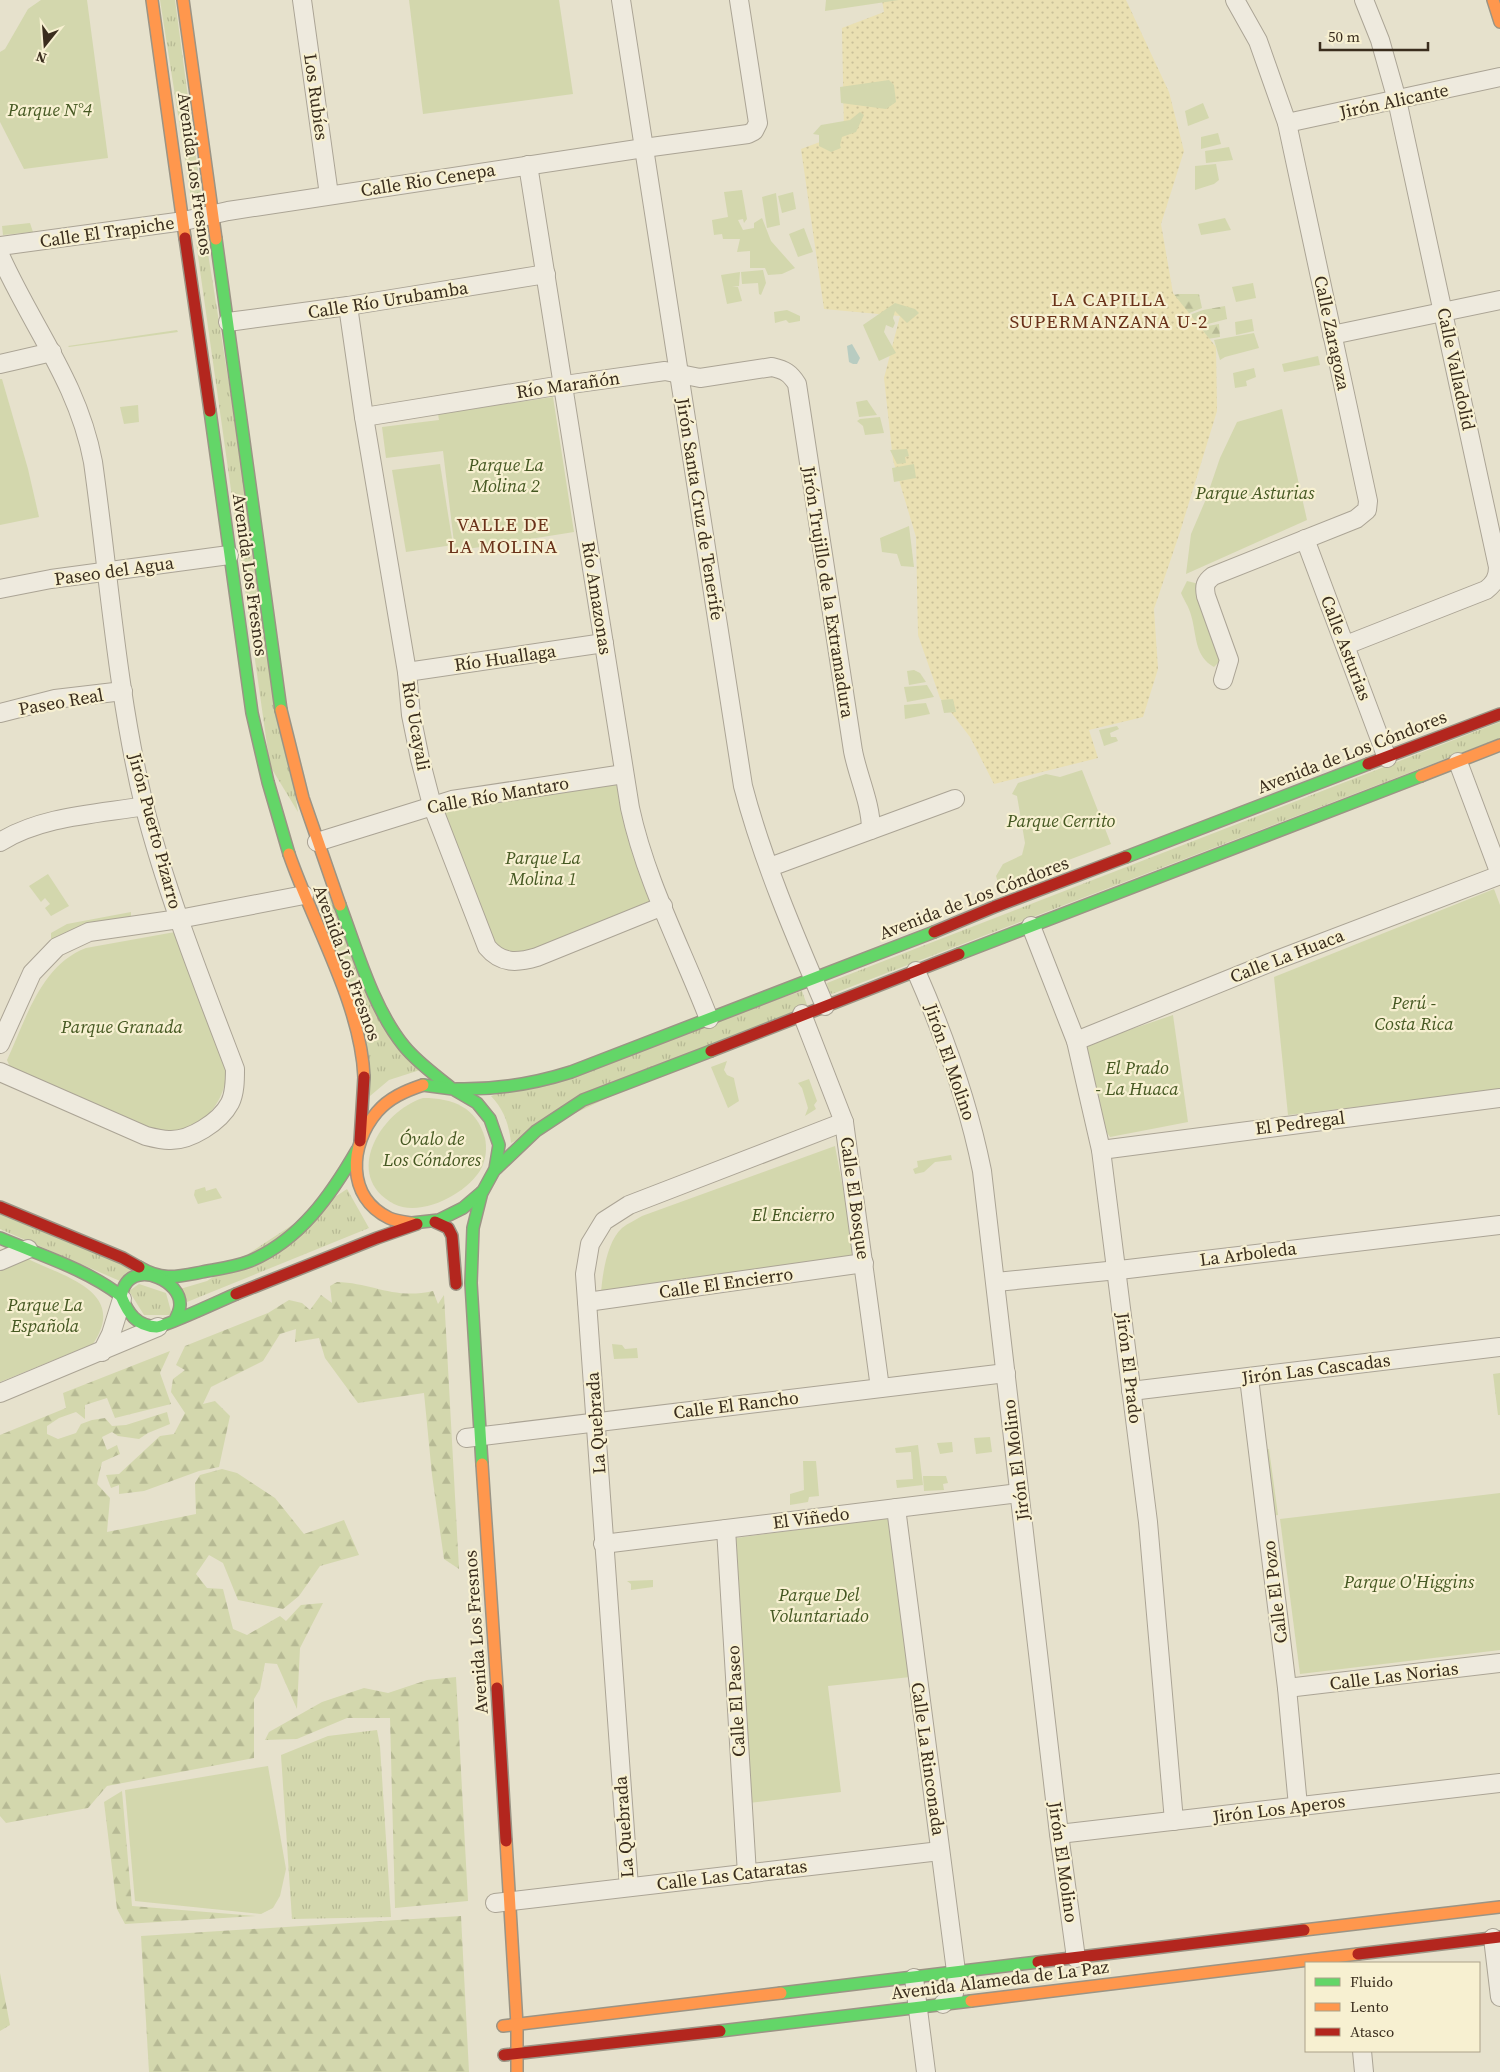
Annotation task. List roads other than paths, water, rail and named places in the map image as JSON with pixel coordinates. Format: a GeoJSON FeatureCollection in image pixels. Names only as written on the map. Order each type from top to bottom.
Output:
{"type":"FeatureCollection","features":[{"type":"Feature","properties":{"kind":"street","name":"Avenida Los Fresnos"},"geometry":{"type":"LineString","coordinates":[[152,0],[252,713],[263,767],[278,820],[304,895],[360,1039],[364,1064],[364,1086],[359,1145]]}},
{"type":"Feature","properties":{"kind":"street","name":"Avenida Los Fresnos"},"geometry":{"type":"LineString","coordinates":[[183,0],[281,708],[295,772],[317,842],[343,914],[387,1021],[413,1056],[453,1088]]}},
{"type":"Feature","properties":{"kind":"street","name":"Los Rubíes"},"geometry":{"type":"LineString","coordinates":[[302,0],[329,195]]}},
{"type":"Feature","properties":{"kind":"street","name":"Jirón Santa Cruz de Tenerife"},"geometry":{"type":"LineString","coordinates":[[621,0],[743,786],[750,813],[770,867],[825,1006]]}},
{"type":"Feature","properties":{"kind":"street","name":"Calle Rio Cenepa"},"geometry":{"type":"LineString","coordinates":[[213,214],[528,165],[748,134],[754,131],[758,123],[758,116],[738,0]]}},
{"type":"Feature","properties":{"kind":"street","name":"Calle Zaragoza"},"geometry":{"type":"LineString","coordinates":[[1223,680],[1229,660],[1204,588],[1206,580],[1356,519],[1367,510],[1366,493],[1287,123],[1258,41],[1235,0]]}},
{"type":"Feature","properties":{"kind":"street","name":"Calle Valladolid"},"geometry":{"type":"LineString","coordinates":[[1346,645],[1486,590],[1493,585],[1498,576],[1498,567],[1483,492],[1397,100],[1380,40],[1364,0]]}},
{"type":"Feature","properties":{"kind":"street"},"geometry":{"type":"LineString","coordinates":[[1493,0],[1500,22]]}},
{"type":"Feature","properties":{"kind":"street","name":"Jirón Alicante"},"geometry":{"type":"LineString","coordinates":[[1287,123],[1500,77]]}},
{"type":"Feature","properties":{"kind":"street","name":"Río Amazonas"},"geometry":{"type":"LineString","coordinates":[[528,165],[630,808],[638,843],[709,1019]]}},
{"type":"Feature","properties":{"kind":"street","name":"Calle El Trapiche"},"geometry":{"type":"LineString","coordinates":[[0,246],[184,221],[213,214]]}},
{"type":"Feature","properties":{"kind":"street","name":"Jirón Puerto Pizarro"},"geometry":{"type":"LineString","coordinates":[[0,255],[73,395],[87,436],[94,468],[123,692],[144,806],[179,919],[235,1069],[230,1103],[215,1122],[197,1133],[170,1140],[146,1136],[0,1072]]}},
{"type":"Feature","properties":{"kind":"street","name":"Calle Río Urubamba"},"geometry":{"type":"LineString","coordinates":[[228,322],[348,306],[546,274]]}},
{"type":"Feature","properties":{"kind":"street"},"geometry":{"type":"LineString","coordinates":[[1332,335],[1500,300]]}},
{"type":"Feature","properties":{"kind":"street","name":"Río Ucayali"},"geometry":{"type":"LineString","coordinates":[[348,306],[364,417],[407,672],[411,715],[432,805],[481,936],[493,955],[500,959],[521,961],[537,957],[663,906]]}},
{"type":"Feature","properties":{"kind":"street"},"geometry":{"type":"LineString","coordinates":[[0,364],[52,352]]}},
{"type":"Feature","properties":{"kind":"street","name":"Río Marañón"},"geometry":{"type":"LineString","coordinates":[[364,417],[664,371],[700,378],[772,367]]}},
{"type":"Feature","properties":{"kind":"street","name":"Jirón Trujillo de la Extramadura"},"geometry":{"type":"LineString","coordinates":[[772,367],[784,369],[792,374],[797,384],[853,751],[857,773],[870,817],[871,830]]}},
{"type":"Feature","properties":{"kind":"street","name":"Calle Asturias"},"geometry":{"type":"LineString","coordinates":[[1305,539],[1387,758]]}},
{"type":"Feature","properties":{"kind":"street","name":"Paseo del Agua"},"geometry":{"type":"LineString","coordinates":[[0,589],[107,571],[229,555]]}},
{"type":"Feature","properties":{"kind":"street","name":"Río Huallaga"},"geometry":{"type":"LineString","coordinates":[[407,672],[604,643]]}},
{"type":"Feature","properties":{"kind":"street","name":"Paseo Real"},"geometry":{"type":"LineString","coordinates":[[0,714],[55,699],[123,692]]}},
{"type":"Feature","properties":{"kind":"street","name":"Avenida de Los Cóndores"},"geometry":{"type":"LineString","coordinates":[[453,1088],[484,1090],[513,1088],[544,1081],[814,980],[994,907],[1500,714]]}},
{"type":"Feature","properties":{"kind":"street"},"geometry":{"type":"LineString","coordinates":[[0,1393],[102,1352],[197,1310],[377,1238],[418,1224],[434,1222],[450,1216],[465,1208],[482,1192],[496,1169],[527,1136],[582,1100],[1500,745]]}},
{"type":"Feature","properties":{"kind":"street"},"geometry":{"type":"LineString","coordinates":[[1458,762],[1500,874]]}},
{"type":"Feature","properties":{"kind":"street","name":"Calle Río Mantaro"},"geometry":{"type":"LineString","coordinates":[[317,842],[432,805],[528,787],[624,774]]}},
{"type":"Feature","properties":{"kind":"street"},"geometry":{"type":"LineString","coordinates":[[770,867],[955,799]]}},
{"type":"Feature","properties":{"kind":"street"},"geometry":{"type":"LineString","coordinates":[[0,842],[21,832],[59,820],[144,806]]}},
{"type":"Feature","properties":{"kind":"street","name":"Calle La Huaca"},"geometry":{"type":"LineString","coordinates":[[1076,1041],[1284,957],[1500,874]]}},
{"type":"Feature","properties":{"kind":"street"},"geometry":{"type":"LineString","coordinates":[[0,1044],[32,973],[57,946],[89,932],[179,919],[304,895]]}},
{"type":"Feature","properties":{"kind":"street","name":"Jirón El Prado"},"geometry":{"type":"LineString","coordinates":[[1030,926],[1076,1041],[1101,1150],[1148,1522],[1174,1821]]}},
{"type":"Feature","properties":{"kind":"street","name":"Jirón El Molino"},"geometry":{"type":"LineString","coordinates":[[916,971],[949,1048],[967,1103],[982,1171],[1059,1834],[1076,1958]]}},
{"type":"Feature","properties":{"kind":"street","name":"Calle El Bosque"},"geometry":{"type":"LineString","coordinates":[[802,1014],[844,1122],[880,1388]]}},
{"type":"Feature","properties":{"kind":"street"},"geometry":{"type":"LineString","coordinates":[[102,1352],[112,1334],[122,1298],[123,1286],[132,1278],[231,1267],[266,1253],[288,1238],[308,1220],[333,1190],[374,1118],[399,1093],[423,1085],[453,1088],[475,1100],[485,1110],[496,1133],[498,1147],[496,1169]]}},
{"type":"Feature","properties":{"kind":"street","name":"El Pedregal"},"geometry":{"type":"LineString","coordinates":[[1101,1150],[1500,1098]]}},
{"type":"Feature","properties":{"kind":"street","name":"La Quebrada"},"geometry":{"type":"LineString","coordinates":[[629,1888],[585,1274],[590,1244],[604,1221],[629,1205],[844,1122]]}},
{"type":"Feature","properties":{"kind":"street"},"geometry":{"type":"LineString","coordinates":[[359,1145],[356,1174],[364,1196],[386,1216],[418,1224]]}},
{"type":"Feature","properties":{"kind":"street","name":"Avenida Los Fresnos"},"geometry":{"type":"LineString","coordinates":[[482,1192],[473,1228],[470,1438],[499,1902],[516,2025],[517,2072]]}},
{"type":"Feature","properties":{"kind":"street"},"geometry":{"type":"LineString","coordinates":[[0,1207],[126,1259],[158,1276],[167,1282],[178,1295],[181,1309],[175,1320]]}},
{"type":"Feature","properties":{"kind":"street"},"geometry":{"type":"LineString","coordinates":[[434,1222],[448,1228],[452,1236],[457,1293]]}},
{"type":"Feature","properties":{"kind":"street","name":"La Arboleda"},"geometry":{"type":"LineString","coordinates":[[996,1282],[1116,1270],[1500,1224]]}},
{"type":"Feature","properties":{"kind":"street"},"geometry":{"type":"LineString","coordinates":[[0,1238],[28,1249],[112,1289],[122,1298],[128,1313],[135,1319],[142,1324],[158,1327]]}},
{"type":"Feature","properties":{"kind":"street"},"geometry":{"type":"LineString","coordinates":[[0,1261],[28,1249]]}},
{"type":"Feature","properties":{"kind":"street"},"geometry":{"type":"LineString","coordinates":[[126,1259],[167,1270],[207,1271]]}},
{"type":"Feature","properties":{"kind":"street","name":"Calle El Encierro"},"geometry":{"type":"LineString","coordinates":[[587,1302],[864,1263]]}},
{"type":"Feature","properties":{"kind":"street"},"geometry":{"type":"LineString","coordinates":[[94,1280],[105,1289],[111,1299],[116,1320]]}},
{"type":"Feature","properties":{"kind":"street","name":"Jirón Las Cascadas"},"geometry":{"type":"LineString","coordinates":[[1131,1391],[1500,1347]]}},
{"type":"Feature","properties":{"kind":"street","name":"Calle El Rancho"},"geometry":{"type":"LineString","coordinates":[[470,1438],[1006,1373]]}},
{"type":"Feature","properties":{"kind":"street","name":"Calle El Pozo"},"geometry":{"type":"LineString","coordinates":[[1249,1378],[1287,1688],[1298,1806]]}},
{"type":"Feature","properties":{"kind":"street","name":"El Viñedo"},"geometry":{"type":"LineString","coordinates":[[603,1544],[1019,1493]]}},
{"type":"Feature","properties":{"kind":"street","name":"Calle La Rinconada"},"geometry":{"type":"LineString","coordinates":[[896,1508],[956,1972],[956,1988],[949,2000],[943,2004]]}},
{"type":"Feature","properties":{"kind":"street","name":"Calle El Paseo"},"geometry":{"type":"LineString","coordinates":[[726,1528],[747,1874]]}},
{"type":"Feature","properties":{"kind":"street","name":"Calle Las Norias"},"geometry":{"type":"LineString","coordinates":[[1287,1688],[1500,1663]]}},
{"type":"Feature","properties":{"kind":"street","name":"Jirón Los Aperos"},"geometry":{"type":"LineString","coordinates":[[1059,1834],[1500,1783]]}},
{"type":"Feature","properties":{"kind":"street","name":"Calle Las Cataratas"},"geometry":{"type":"LineString","coordinates":[[499,1902],[940,1851]]}},
{"type":"Feature","properties":{"kind":"street","name":"Avenida Alameda de La Paz"},"geometry":{"type":"LineString","coordinates":[[1305,1964],[517,2054],[503,2035],[516,2025],[1500,1907]]}},
{"type":"Feature","properties":{"kind":"street"},"geometry":{"type":"LineString","coordinates":[[1346,1925],[1350,1959]]}},
{"type":"Feature","properties":{"kind":"street"},"geometry":{"type":"LineString","coordinates":[[1496,1938],[1500,1997]]}},
{"type":"Feature","properties":{"kind":"street","name":"Avenida Alameda de La Paz"},"geometry":{"type":"LineString","coordinates":[[1323,1962],[1496,1938]]}},
{"type":"Feature","properties":{"kind":"street"},"geometry":{"type":"LineString","coordinates":[[914,1978],[926,2072]]}},
{"type":"Feature","properties":{"kind":"street"},"geometry":{"type":"LineString","coordinates":[[503,2035],[504,2070]]}},
{"type":"Feature","properties":{"kind":"street"},"geometry":{"type":"LineString","coordinates":[[1362,2052],[1364,2072]]}},
{"type":"Feature","properties":{"kind":"district","name":"LA CAPILLA SUPERMANZANA U-2"},"geometry":{"type":"Point","coordinates":[1109,310]}},
{"type":"Feature","properties":{"kind":"district","name":"VALLE DE LA MOLINA"},"geometry":{"type":"Point","coordinates":[503,535]}},
{"type":"Feature","properties":{"kind":"park label","name":"Parque N°4"},"geometry":{"type":"Point","coordinates":[50,110]}},
{"type":"Feature","properties":{"kind":"park label","name":"Parque La Molina 2"},"geometry":{"type":"Point","coordinates":[506,475]}},
{"type":"Feature","properties":{"kind":"park label","name":"Parque Asturias"},"geometry":{"type":"Point","coordinates":[1255,493]}},
{"type":"Feature","properties":{"kind":"park label","name":"Parque Cerrito"},"geometry":{"type":"Point","coordinates":[1061,821]}},
{"type":"Feature","properties":{"kind":"park label","name":"Parque La Molina 1"},"geometry":{"type":"Point","coordinates":[543,868]}},
{"type":"Feature","properties":{"kind":"park label","name":"Perú - Costa Rica"},"geometry":{"type":"Point","coordinates":[1414,1013]}},
{"type":"Feature","properties":{"kind":"park label","name":"Parque Granada"},"geometry":{"type":"Point","coordinates":[122,1027]}},
{"type":"Feature","properties":{"kind":"park label","name":"El Prado - La Huaca"},"geometry":{"type":"Point","coordinates":[1137,1078]}},
{"type":"Feature","properties":{"kind":"park label","name":"Óvalo de Los Cóndores"},"geometry":{"type":"Point","coordinates":[432,1149]}},
{"type":"Feature","properties":{"kind":"park label","name":"El Encierro"},"geometry":{"type":"Point","coordinates":[793,1215]}},
{"type":"Feature","properties":{"kind":"park label","name":"Parque La Española"},"geometry":{"type":"Point","coordinates":[45,1315]}},
{"type":"Feature","properties":{"kind":"park label","name":"Parque O'Higgins"},"geometry":{"type":"Point","coordinates":[1409,1582]}},
{"type":"Feature","properties":{"kind":"park label","name":"Parque Del Voluntariado"},"geometry":{"type":"Point","coordinates":[819,1605]}}]}
